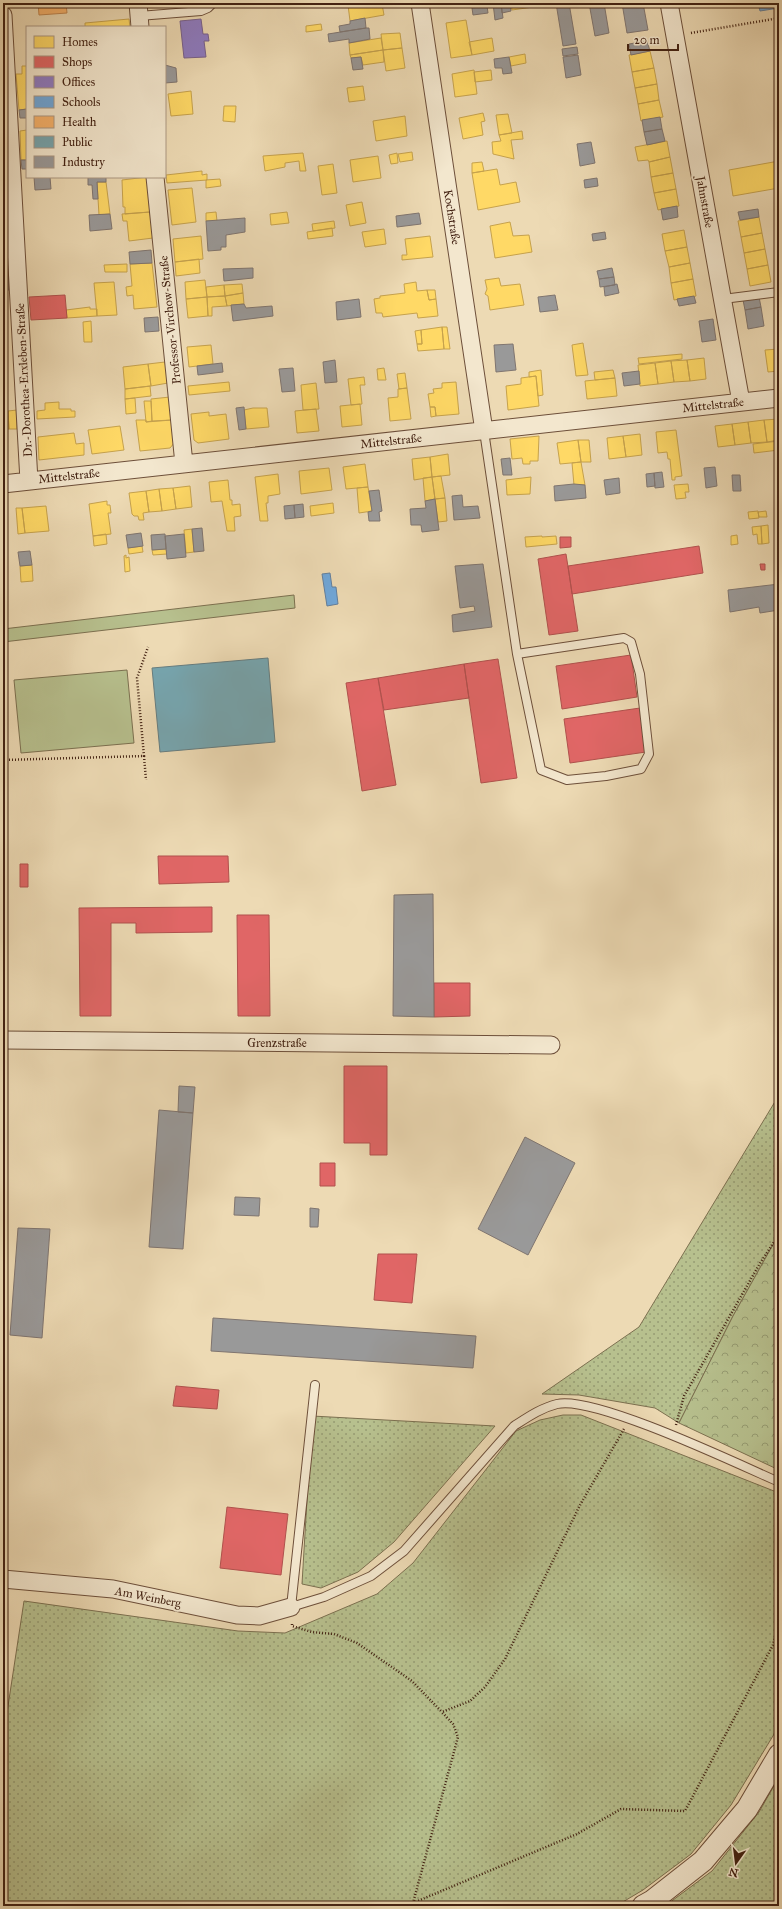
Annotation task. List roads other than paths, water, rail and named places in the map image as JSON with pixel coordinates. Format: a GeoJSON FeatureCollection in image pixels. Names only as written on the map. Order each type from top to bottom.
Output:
{"type":"FeatureCollection","features":[{"type":"Feature","properties":{"kind":"street","name":"Kochstraße"},"geometry":{"type":"LineString","coordinates":[[420,3],[484,431]]}},
{"type":"Feature","properties":{"kind":"street","name":"Jahnstraße"},"geometry":{"type":"LineString","coordinates":[[669,3],[741,402]]}},
{"type":"Feature","properties":{"kind":"street","name":"Dr.-Dorothea-Erxleben-Straße"},"geometry":{"type":"LineString","coordinates":[[3,15],[29,481]]}},
{"type":"Feature","properties":{"kind":"street","name":"Professor-Virchow-Straße"},"geometry":{"type":"LineString","coordinates":[[155,178],[184,464]]}},
{"type":"Feature","properties":{"kind":"street","name":"Mittelstraße"},"geometry":{"type":"LineString","coordinates":[[3,484],[779,398]]}},
{"type":"Feature","properties":{"kind":"street","name":"Grenzstraße"},"geometry":{"type":"LineString","coordinates":[[3,1040],[551,1045]]}},
{"type":"Feature","properties":{"kind":"street","name":"Am Weinberg"},"geometry":{"type":"LineString","coordinates":[[3,1579],[113,1589],[237,1615],[259,1616],[291,1607]]}},
{"type":"Feature","properties":{"kind":"street"},"geometry":{"type":"LineString","coordinates":[[642,1906],[652,1901],[703,1862],[747,1808],[779,1755]]}},
{"type":"Feature","properties":{"kind":"lane"},"geometry":{"type":"LineString","coordinates":[[139,15],[201,11],[208,8],[213,3]]}},
{"type":"Feature","properties":{"kind":"lane"},"geometry":{"type":"LineString","coordinates":[[723,299],[779,292]]}},
{"type":"Feature","properties":{"kind":"lane"},"geometry":{"type":"LineString","coordinates":[[484,431],[517,654],[541,770],[567,780],[606,776],[641,769],[649,754],[640,674],[631,642],[624,638],[517,654]]}},
{"type":"Feature","properties":{"kind":"lane"},"geometry":{"type":"LineString","coordinates":[[315,1385],[291,1607],[324,1597],[371,1576],[404,1552],[514,1426],[536,1412],[558,1404],[580,1404],[630,1420],[672,1436],[779,1482]]}}]}
